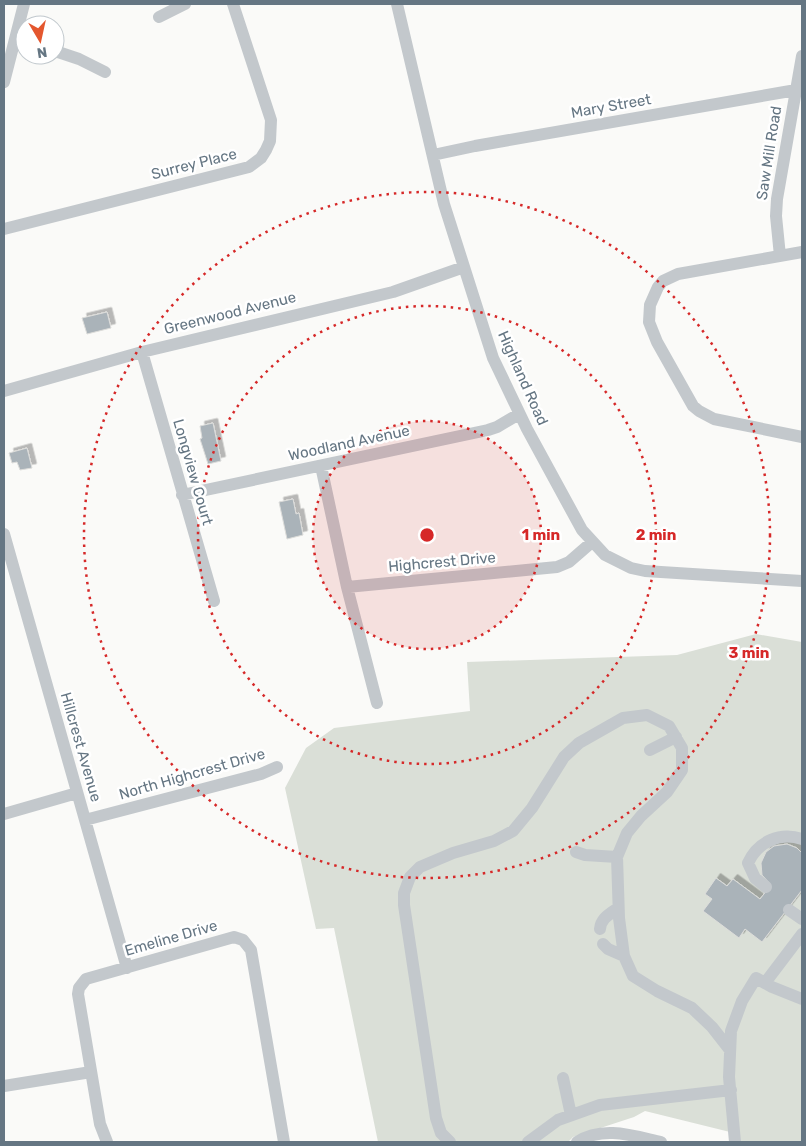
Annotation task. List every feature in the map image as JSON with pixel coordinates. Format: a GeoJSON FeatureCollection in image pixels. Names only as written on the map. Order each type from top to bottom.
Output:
{"type":"FeatureCollection","features":[{"type":"Feature","properties":{"kind":"street"},"geometry":{"type":"LineString","coordinates":[[159,17],[185,4]]}},
{"type":"Feature","properties":{"kind":"street","name":"Surrey Place"},"geometry":{"type":"LineString","coordinates":[[4,229],[250,167],[261,158],[270,141],[271,120],[233,4]]}},
{"type":"Feature","properties":{"kind":"street","name":"Highland Road"},"geometry":{"type":"LineString","coordinates":[[397,4],[444,204],[494,358],[520,414],[582,530],[605,555],[631,568],[645,571],[802,581]]}},
{"type":"Feature","properties":{"kind":"street"},"geometry":{"type":"LineString","coordinates":[[4,82],[15,53]]}},
{"type":"Feature","properties":{"kind":"street"},"geometry":{"type":"LineString","coordinates":[[65,54],[105,72]]}},
{"type":"Feature","properties":{"kind":"street","name":"Saw Mill Road"},"geometry":{"type":"LineString","coordinates":[[780,256],[776,216],[777,199],[802,56]]}},
{"type":"Feature","properties":{"kind":"street","name":"Mary Street"},"geometry":{"type":"LineString","coordinates":[[433,156],[475,146],[796,90]]}},
{"type":"Feature","properties":{"kind":"street"},"geometry":{"type":"LineString","coordinates":[[802,252],[688,271],[670,277],[658,288],[650,305],[649,322],[657,342],[688,399],[699,412],[714,419],[802,437]]}},
{"type":"Feature","properties":{"kind":"street","name":"Greenwood Avenue"},"geometry":{"type":"LineString","coordinates":[[4,391],[142,352],[393,292],[464,267]]}},
{"type":"Feature","properties":{"kind":"street","name":"Longview Court"},"geometry":{"type":"LineString","coordinates":[[142,352],[214,601]]}},
{"type":"Feature","properties":{"kind":"street","name":"Woodland Avenue"},"geometry":{"type":"LineString","coordinates":[[182,495],[488,430],[520,414]]}},
{"type":"Feature","properties":{"kind":"street"},"geometry":{"type":"LineString","coordinates":[[321,466],[347,587],[377,703]]}},
{"type":"Feature","properties":{"kind":"street","name":"Hillcrest Avenue"},"geometry":{"type":"LineString","coordinates":[[5,540],[127,968]]}},
{"type":"Feature","properties":{"kind":"street","name":"Highcrest Drive"},"geometry":{"type":"LineString","coordinates":[[347,587],[557,566],[569,562],[592,542]]}},
{"type":"Feature","properties":{"kind":"street"},"geometry":{"type":"LineString","coordinates":[[450,1142],[440,1133],[436,1118],[439,1096],[404,905],[404,893],[410,877],[420,867],[452,853],[494,840],[513,831],[532,808],[564,757],[579,743],[623,718],[646,715],[669,726],[682,748],[682,770],[667,792],[627,832],[616,857],[618,908],[624,956],[633,976],[657,991],[692,1008],[712,1027],[730,1050]]}},
{"type":"Feature","properties":{"kind":"street"},"geometry":{"type":"LineString","coordinates":[[650,750],[676,736]]}},
{"type":"Feature","properties":{"kind":"street","name":"North Highcrest Drive"},"geometry":{"type":"LineString","coordinates":[[85,820],[261,774],[278,767]]}},
{"type":"Feature","properties":{"kind":"street"},"geometry":{"type":"LineString","coordinates":[[4,814],[77,792]]}},
{"type":"Feature","properties":{"kind":"street"},"geometry":{"type":"LineString","coordinates":[[766,887],[756,878],[748,863],[752,855],[763,844],[780,836],[793,836],[802,839]]}},
{"type":"Feature","properties":{"kind":"street"},"geometry":{"type":"LineString","coordinates":[[576,852],[585,855],[616,857]]}},
{"type":"Feature","properties":{"kind":"street"},"geometry":{"type":"LineString","coordinates":[[600,929],[605,917],[618,908]]}},
{"type":"Feature","properties":{"kind":"street"},"geometry":{"type":"LineString","coordinates":[[789,910],[802,919]]}},
{"type":"Feature","properties":{"kind":"street"},"geometry":{"type":"LineString","coordinates":[[765,983],[802,934]]}},
{"type":"Feature","properties":{"kind":"street","name":"Emeline Drive"},"geometry":{"type":"LineString","coordinates":[[107,1142],[100,1124],[78,994],[79,988],[86,979],[234,937],[243,940],[251,950],[284,1142]]}},
{"type":"Feature","properties":{"kind":"street"},"geometry":{"type":"LineString","coordinates":[[603,944],[608,949],[624,956]]}},
{"type":"Feature","properties":{"kind":"street"},"geometry":{"type":"LineString","coordinates":[[735,1142],[729,1077],[730,1050],[731,1031],[742,1001],[756,978],[802,999]]}},
{"type":"Feature","properties":{"kind":"street"},"geometry":{"type":"LineString","coordinates":[[4,1086],[91,1072]]}},
{"type":"Feature","properties":{"kind":"street"},"geometry":{"type":"LineString","coordinates":[[563,1078],[571,1115]]}},
{"type":"Feature","properties":{"kind":"street"},"geometry":{"type":"LineString","coordinates":[[528,1142],[558,1120],[600,1105],[731,1090]]}},
{"type":"Feature","properties":{"kind":"street"},"geometry":{"type":"LineString","coordinates":[[577,1142],[595,1135],[613,1132],[661,1142]]}},
{"type":"Feature","properties":{"kind":"shaded area"},"geometry":{"type":"Polygon","coordinates":[[[756,634],[802,642],[802,1142],[737,1142],[734,1133],[645,1111],[634,1117],[573,1137],[568,1142],[378,1142],[334,928],[316,929],[285,788],[306,748],[334,728],[470,711],[467,662],[677,655],[756,634]]]}},
{"type":"Feature","properties":{"kind":"building"},"geometry":{"type":"Polygon","coordinates":[[[107,312],[111,328],[87,334],[82,318],[107,312]]]}},
{"type":"Feature","properties":{"kind":"building"},"geometry":{"type":"Polygon","coordinates":[[[213,423],[221,461],[208,464],[200,439],[202,438],[200,426],[213,423]]]}},
{"type":"Feature","properties":{"kind":"building"},"geometry":{"type":"Polygon","coordinates":[[[27,448],[32,468],[20,470],[17,462],[12,463],[9,453],[27,448]]]}},
{"type":"Feature","properties":{"kind":"building"},"geometry":{"type":"Polygon","coordinates":[[[293,499],[296,514],[299,513],[303,535],[287,539],[279,502],[293,499]]]}},
{"type":"Feature","properties":{"kind":"building"},"geometry":{"type":"Polygon","coordinates":[[[787,844],[797,848],[802,853],[802,890],[762,942],[745,929],[739,938],[703,911],[712,899],[705,894],[716,878],[727,886],[733,879],[760,899],[771,885],[762,875],[761,863],[766,852],[774,846],[787,844]]]}}]}
